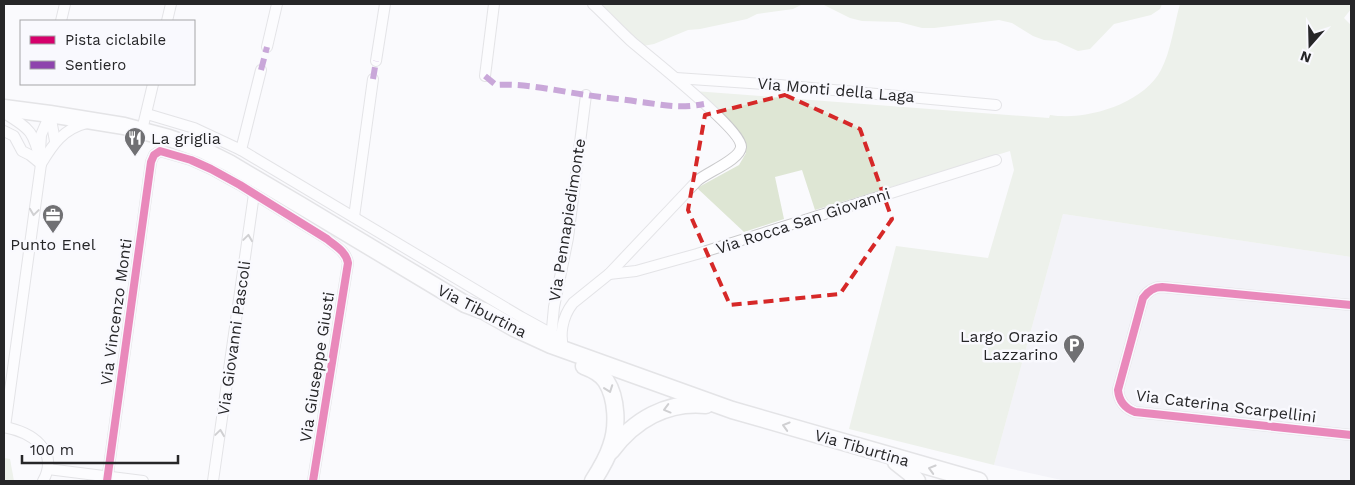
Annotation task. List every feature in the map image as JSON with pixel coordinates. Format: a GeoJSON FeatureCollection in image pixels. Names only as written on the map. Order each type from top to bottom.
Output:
{"type":"FeatureCollection","features":[{"type":"Feature","properties":{"kind":"main road","name":"Via Tiburtina"},"geometry":{"type":"LineString","coordinates":[[4,108],[96,121],[142,130],[185,143],[216,156],[465,304],[484,311],[514,328],[732,410],[979,481]]}},
{"type":"Feature","properties":{"kind":"main road"},"geometry":{"type":"LineString","coordinates":[[465,304],[480,318],[508,334],[541,350],[588,368],[602,376],[611,391],[614,403],[613,441],[607,457]]}},
{"type":"Feature","properties":{"kind":"main road"},"geometry":{"type":"LineString","coordinates":[[593,481],[607,457],[628,431],[654,413],[689,405],[702,405],[732,410]]}},
{"type":"Feature","properties":{"kind":"main road"},"geometry":{"type":"LineString","coordinates":[[883,454],[898,463],[917,481]]}},
{"type":"Feature","properties":{"kind":"street"},"geometry":{"type":"LineString","coordinates":[[61,20],[65,4]]}},
{"type":"Feature","properties":{"kind":"street"},"geometry":{"type":"LineString","coordinates":[[167,20],[171,4]]}},
{"type":"Feature","properties":{"kind":"street"},"geometry":{"type":"LineString","coordinates":[[267,48],[278,4]]}},
{"type":"Feature","properties":{"kind":"street"},"geometry":{"type":"LineString","coordinates":[[376,61],[385,4]]}},
{"type":"Feature","properties":{"kind":"street"},"geometry":{"type":"LineString","coordinates":[[485,76],[494,4]]}},
{"type":"Feature","properties":{"kind":"street"},"geometry":{"type":"LineString","coordinates":[[147,114],[200,130],[240,150],[354,216],[558,344],[568,309],[609,274],[697,181],[735,157],[741,149],[737,135],[676,78],[632,42],[593,4]]}},
{"type":"Feature","properties":{"kind":"street"},"geometry":{"type":"LineString","coordinates":[[240,150],[261,70]]}},
{"type":"Feature","properties":{"kind":"street","name":"Via Monti della Laga"},"geometry":{"type":"LineString","coordinates":[[676,78],[779,84],[996,105]]}},
{"type":"Feature","properties":{"kind":"street"},"geometry":{"type":"LineString","coordinates":[[354,216],[373,79]]}},
{"type":"Feature","properties":{"kind":"street"},"geometry":{"type":"LineString","coordinates":[[142,130],[153,85]]}},
{"type":"Feature","properties":{"kind":"street","name":"Via Pennapiedimonte"},"geometry":{"type":"LineString","coordinates":[[558,344],[554,307],[568,238],[586,95]]}},
{"type":"Feature","properties":{"kind":"street"},"geometry":{"type":"LineString","coordinates":[[4,112],[29,130],[33,136],[40,160]]}},
{"type":"Feature","properties":{"kind":"street"},"geometry":{"type":"LineString","coordinates":[[50,114],[55,141]]}},
{"type":"Feature","properties":{"kind":"street"},"geometry":{"type":"LineString","coordinates":[[43,481],[48,469],[46,454],[37,441],[23,432],[4,427],[40,160],[41,135],[50,114]]}},
{"type":"Feature","properties":{"kind":"street"},"geometry":{"type":"LineString","coordinates":[[40,160],[64,132],[96,121]]}},
{"type":"Feature","properties":{"kind":"street"},"geometry":{"type":"LineString","coordinates":[[4,131],[14,136],[22,151],[40,160]]}},
{"type":"Feature","properties":{"kind":"street","name":"Via Vincenzo Monti"},"geometry":{"type":"LineString","coordinates":[[108,479],[151,162],[154,155],[160,151],[191,160],[211,169],[254,194]]}},
{"type":"Feature","properties":{"kind":"street","name":"Via Rocca San Giovanni"},"geometry":{"type":"LineString","coordinates":[[609,274],[636,271],[697,254],[996,160]]}},
{"type":"Feature","properties":{"kind":"street","name":"Via Giuseppe Giusti"},"geometry":{"type":"LineString","coordinates":[[254,194],[327,239],[340,249],[347,258],[348,263],[313,481]]}},
{"type":"Feature","properties":{"kind":"street","name":"Via Giovanni Pascoli"},"geometry":{"type":"LineString","coordinates":[[213,481],[254,194]]}},
{"type":"Feature","properties":{"kind":"street","name":"Via Caterina Scarpellini"},"geometry":{"type":"LineString","coordinates":[[1351,305],[1156,288],[1143,298],[1118,392],[1123,406],[1135,412],[1351,435]]}},
{"type":"Feature","properties":{"kind":"street"},"geometry":{"type":"LineString","coordinates":[[48,469],[108,479],[143,481]]}},
{"type":"Feature","properties":{"kind":"highlighted area"},"geometry":{"type":"Polygon","coordinates":[[[785,95],[860,129],[892,219],[840,294],[730,305],[688,210],[705,115],[785,95]]]}},
{"type":"Feature","properties":{"kind":"shaded area"},"geometry":{"type":"Polygon","coordinates":[[[1063,214],[1351,257],[1351,481],[1066,481],[994,465],[1063,214]]]}},
{"type":"Feature","properties":{"kind":"green space"},"geometry":{"type":"Polygon","coordinates":[[[599,4],[803,4],[793,9],[757,14],[747,19],[688,30],[654,44],[643,46],[599,4]]]}},
{"type":"Feature","properties":{"kind":"green space"},"geometry":{"type":"Polygon","coordinates":[[[822,4],[1162,4],[1160,9],[1151,15],[1114,24],[1090,49],[1078,51],[1056,41],[1044,40],[1033,36],[1012,23],[999,20],[922,28],[899,22],[862,21],[850,18],[822,4]]]}},
{"type":"Feature","properties":{"kind":"green space"},"geometry":{"type":"Polygon","coordinates":[[[1180,4],[1351,4],[1351,9],[1344,18],[1351,25],[1351,257],[1063,214],[994,465],[849,429],[896,246],[988,258],[1014,170],[1010,151],[815,210],[802,170],[775,177],[784,219],[744,232],[697,188],[739,165],[746,153],[694,91],[1049,118],[1050,115],[1080,115],[1112,108],[1127,101],[1153,82],[1161,70],[1167,55],[1180,4]]]}},
{"type":"Feature","properties":{"kind":"green space"},"geometry":{"type":"Polygon","coordinates":[[[4,458],[10,459],[14,481],[4,481],[4,458]]]}},
{"type":"Feature","properties":{"kind":"marked path"},"geometry":{"type":"LineString","coordinates":[[261,70],[267,47]]}},
{"type":"Feature","properties":{"kind":"marked path"},"geometry":{"type":"LineString","coordinates":[[373,79],[376,61]]}},
{"type":"Feature","properties":{"kind":"marked path"},"geometry":{"type":"LineString","coordinates":[[485,76],[496,85],[530,86],[672,106],[704,104]]}},
{"type":"Feature","properties":{"kind":"cycle path"},"geometry":{"type":"LineString","coordinates":[[107,481],[151,162],[154,155],[160,151],[191,160],[240,185],[327,239],[340,249],[347,259],[348,263],[313,481]]}},
{"type":"Feature","properties":{"kind":"cycle path"},"geometry":{"type":"LineString","coordinates":[[1351,305],[1159,287],[1149,291],[1143,298],[1118,390],[1123,404],[1135,412],[1351,435]]}},
{"type":"Feature","properties":{"kind":"place","name":"La griglia"},"geometry":{"type":"Point","coordinates":[135,157]}},
{"type":"Feature","properties":{"kind":"place","name":"Punto Enel"},"geometry":{"type":"Point","coordinates":[53,234]}},
{"type":"Feature","properties":{"kind":"place","name":"Largo Orazio Lazzarino"},"geometry":{"type":"Point","coordinates":[1074,364]}}]}
